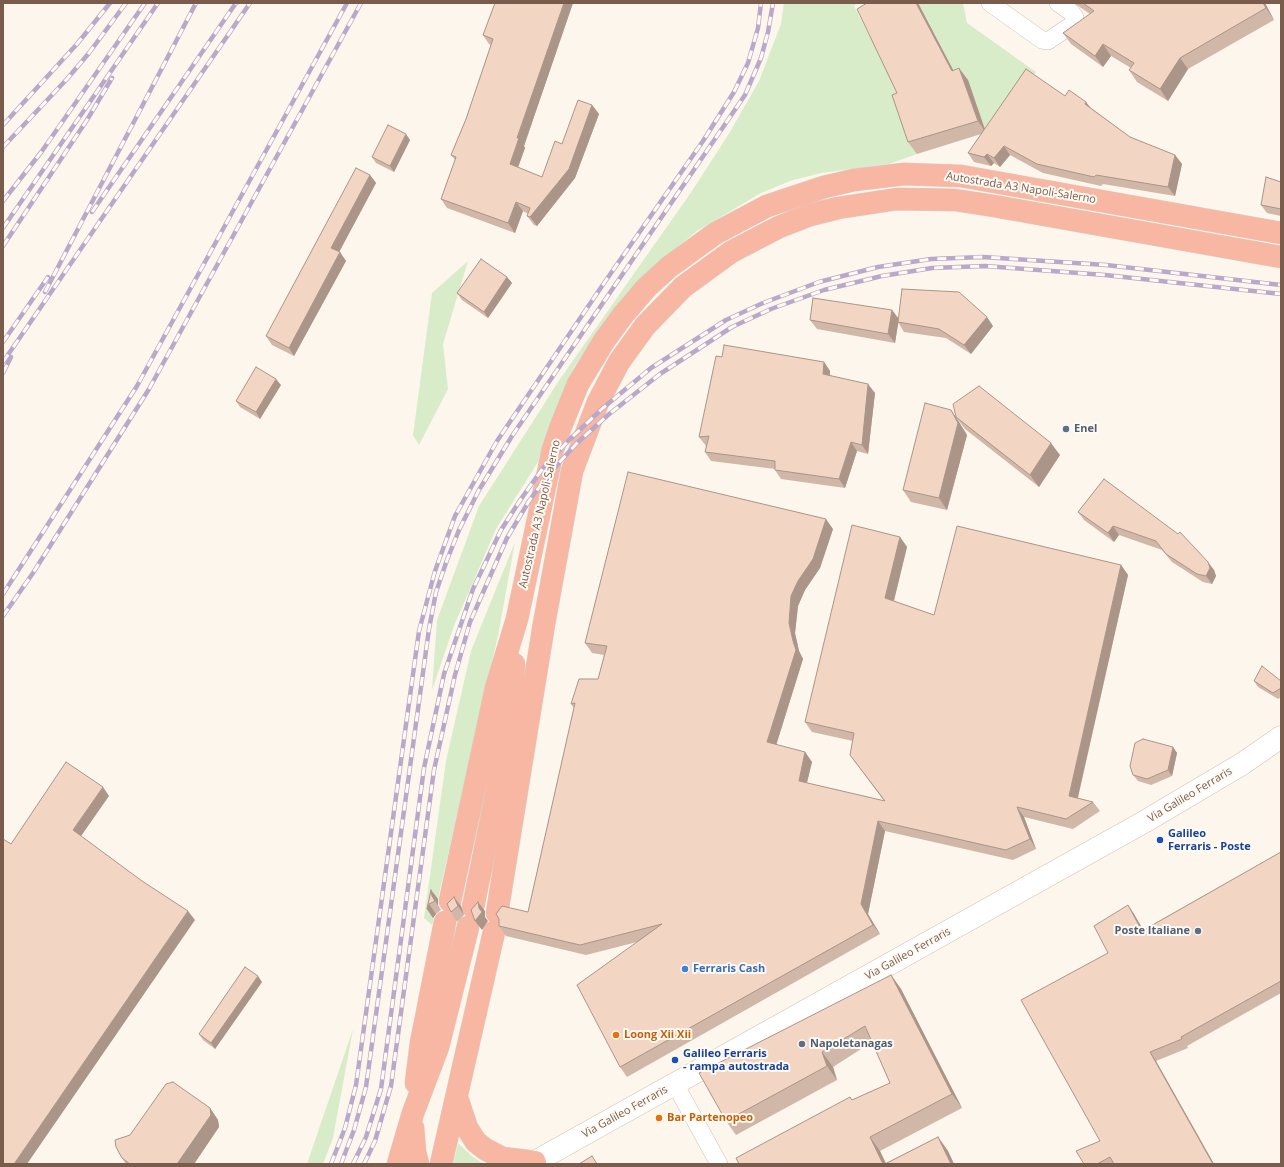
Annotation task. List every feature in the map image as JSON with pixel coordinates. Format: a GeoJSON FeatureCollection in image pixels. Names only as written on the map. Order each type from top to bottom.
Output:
{"type":"FeatureCollection","features":[{"type":"Feature","properties":{"kind":"highway","name":"Autostrada A3 Napoli-Salerno"},"geometry":{"type":"LineString","coordinates":[[517,619],[553,449],[568,407],[590,362],[623,315],[646,288],[696,246],[746,216],[796,194],[854,180],[904,174],[930,174],[992,181],[1281,233]]}},
{"type":"Feature","properties":{"kind":"highway","name":"Autostrada A3 Napoli-Salerno"},"geometry":{"type":"LineString","coordinates":[[441,1164],[495,923],[544,624],[572,471],[598,402],[607,383],[631,344],[668,302],[706,269],[756,238],[810,215],[838,208],[890,200],[924,198],[955,200],[1281,257]]}},
{"type":"Feature","properties":{"kind":"highway"},"geometry":{"type":"LineString","coordinates":[[418,1164],[415,1152],[413,1113],[421,1043],[496,688],[517,619]]}},
{"type":"Feature","properties":{"kind":"highway"},"geometry":{"type":"LineString","coordinates":[[398,1164],[413,1113],[438,1048],[471,917],[495,801],[512,690],[517,619]]}},
{"type":"Feature","properties":{"kind":"highway"},"geometry":{"type":"LineString","coordinates":[[456,1098],[467,1128],[476,1142],[485,1149],[502,1158],[533,1163]]}},
{"type":"Feature","properties":{"kind":"main road","name":"Via Galileo Ferraris"},"geometry":{"type":"LineString","coordinates":[[533,1163],[1144,822],[1242,764],[1281,737]]}},
{"type":"Feature","properties":{"kind":"street"},"geometry":{"type":"LineString","coordinates":[[990,3],[1042,40],[1048,40],[1073,24],[1075,18],[1071,12],[1058,3]]}},
{"type":"Feature","properties":{"kind":"street"},"geometry":{"type":"LineString","coordinates":[[674,1084],[719,1164]]}},
{"type":"Feature","properties":{"kind":"green space"},"geometry":{"type":"Polygon","coordinates":[[[784,3],[858,3],[854,6],[905,105],[917,154],[889,164],[821,173],[790,181],[761,193],[697,231],[646,273],[628,291],[608,317],[574,367],[553,416],[538,462],[496,529],[454,626],[432,690],[437,620],[479,506],[560,379],[692,191],[730,132],[759,81],[781,24],[784,3]]]}},
{"type":"Feature","properties":{"kind":"green space"},"geometry":{"type":"Polygon","coordinates":[[[918,3],[963,3],[967,23],[1036,72],[994,134],[986,133],[918,3]]]}},
{"type":"Feature","properties":{"kind":"green space"},"geometry":{"type":"Polygon","coordinates":[[[468,261],[443,344],[448,389],[419,445],[413,435],[432,293],[468,261]]]}},
{"type":"Feature","properties":{"kind":"green space"},"geometry":{"type":"Polygon","coordinates":[[[515,542],[498,636],[432,925],[424,918],[446,761],[471,651],[515,542]]]}},
{"type":"Feature","properties":{"kind":"green space"},"geometry":{"type":"Polygon","coordinates":[[[353,1029],[333,1138],[323,1164],[307,1164],[353,1029]]]}},
{"type":"Feature","properties":{"kind":"green space"},"geometry":{"type":"Polygon","coordinates":[[[458,1143],[473,1157],[484,1164],[453,1164],[458,1143]]]}},
{"type":"Feature","properties":{"kind":"building"},"geometry":{"type":"Polygon","coordinates":[[[495,3],[564,3],[517,138],[519,138],[510,164],[542,177],[555,141],[562,144],[578,100],[592,105],[569,169],[530,217],[527,216],[530,208],[516,202],[508,223],[441,199],[456,157],[451,155],[466,119],[493,39],[483,35],[495,3]]]}},
{"type":"Feature","properties":{"kind":"building"},"geometry":{"type":"Polygon","coordinates":[[[867,3],[916,3],[952,71],[959,68],[978,121],[908,142],[892,95],[897,93],[857,9],[867,3]]]}},
{"type":"Feature","properties":{"kind":"building"},"geometry":{"type":"Polygon","coordinates":[[[1083,3],[1263,3],[1266,8],[1180,58],[1160,89],[1129,70],[1134,63],[1103,44],[1095,56],[1063,33],[1094,11],[1083,3]]]}},
{"type":"Feature","properties":{"kind":"building"},"geometry":{"type":"Polygon","coordinates":[[[1026,69],[1065,96],[1069,90],[1086,102],[1085,104],[1130,137],[1175,155],[1168,187],[1096,175],[1094,177],[1037,164],[1004,146],[994,158],[987,154],[984,157],[968,153],[1026,69]]]}},
{"type":"Feature","properties":{"kind":"building"},"geometry":{"type":"Polygon","coordinates":[[[388,125],[406,134],[390,166],[372,157],[388,125]]]}},
{"type":"Feature","properties":{"kind":"building"},"geometry":{"type":"Polygon","coordinates":[[[356,168],[370,175],[331,248],[340,252],[289,348],[266,336],[356,168]]]}},
{"type":"Feature","properties":{"kind":"building"},"geometry":{"type":"Polygon","coordinates":[[[1266,177],[1281,182],[1281,209],[1261,205],[1266,177]]]}},
{"type":"Feature","properties":{"kind":"building"},"geometry":{"type":"Polygon","coordinates":[[[481,259],[507,277],[484,312],[457,293],[481,259]]]}},
{"type":"Feature","properties":{"kind":"building"},"geometry":{"type":"Polygon","coordinates":[[[902,289],[959,292],[987,317],[964,345],[939,329],[898,322],[902,289]]]}},
{"type":"Feature","properties":{"kind":"building"},"geometry":{"type":"Polygon","coordinates":[[[813,298],[892,310],[888,334],[810,320],[813,298]]]}},
{"type":"Feature","properties":{"kind":"building"},"geometry":{"type":"Polygon","coordinates":[[[724,345],[824,362],[823,374],[868,384],[862,445],[851,442],[839,479],[775,470],[775,461],[705,452],[709,436],[699,437],[716,356],[722,357],[724,345]]]}},
{"type":"Feature","properties":{"kind":"building"},"geometry":{"type":"Polygon","coordinates":[[[256,367],[276,379],[256,412],[236,401],[256,367]]]}},
{"type":"Feature","properties":{"kind":"building"},"geometry":{"type":"Polygon","coordinates":[[[979,386],[1051,443],[1030,475],[956,417],[953,404],[979,386]]]}},
{"type":"Feature","properties":{"kind":"building"},"geometry":{"type":"Polygon","coordinates":[[[925,403],[951,410],[958,423],[939,498],[903,490],[925,403]]]}},
{"type":"Feature","properties":{"kind":"building"},"geometry":{"type":"Polygon","coordinates":[[[628,472],[826,519],[813,559],[798,581],[791,596],[789,623],[796,650],[767,742],[805,752],[799,781],[885,801],[850,755],[854,733],[805,722],[852,525],[900,537],[885,598],[934,615],[957,526],[1121,565],[1069,796],[1093,802],[1066,819],[1017,807],[1030,839],[1006,850],[878,821],[861,904],[873,925],[620,1067],[577,985],[662,924],[580,945],[499,926],[499,919],[496,914],[502,906],[528,912],[575,703],[571,704],[579,679],[598,679],[607,646],[585,643],[628,472]]]}},
{"type":"Feature","properties":{"kind":"building"},"geometry":{"type":"Polygon","coordinates":[[[1104,479],[1178,534],[1180,532],[1208,562],[1210,568],[1206,576],[1197,574],[1166,554],[1156,541],[1113,526],[1108,533],[1078,512],[1104,479]]]}},
{"type":"Feature","properties":{"kind":"building"},"geometry":{"type":"Polygon","coordinates":[[[1262,666],[1281,681],[1281,688],[1273,693],[1254,681],[1262,666]]]}},
{"type":"Feature","properties":{"kind":"building"},"geometry":{"type":"Polygon","coordinates":[[[1143,739],[1173,747],[1168,770],[1147,779],[1133,775],[1130,766],[1135,743],[1143,739]]]}},
{"type":"Feature","properties":{"kind":"building"},"geometry":{"type":"Polygon","coordinates":[[[66,762],[103,787],[73,830],[142,881],[188,911],[14,1164],[3,1164],[3,839],[11,844],[66,762]]]}},
{"type":"Feature","properties":{"kind":"building"},"geometry":{"type":"Polygon","coordinates":[[[1281,852],[1281,981],[1181,1037],[1182,1039],[1150,1052],[1213,1164],[1114,1164],[1110,1157],[1097,1164],[1084,1164],[1076,1151],[1100,1141],[1021,1000],[1108,953],[1094,926],[1128,905],[1142,931],[1281,852]]]}},
{"type":"Feature","properties":{"kind":"building"},"geometry":{"type":"Polygon","coordinates":[[[431,890],[435,901],[429,904],[427,909],[431,890]]]}},
{"type":"Feature","properties":{"kind":"building"},"geometry":{"type":"Polygon","coordinates":[[[454,897],[458,906],[451,912],[447,904],[454,897]]]}},
{"type":"Feature","properties":{"kind":"building"},"geometry":{"type":"Polygon","coordinates":[[[478,902],[479,908],[482,912],[475,921],[471,910],[478,902]]]}},
{"type":"Feature","properties":{"kind":"building"},"geometry":{"type":"Polygon","coordinates":[[[245,967],[258,976],[211,1043],[199,1034],[245,967]]]}},
{"type":"Feature","properties":{"kind":"building"},"geometry":{"type":"Polygon","coordinates":[[[891,975],[952,1094],[870,1137],[883,1164],[739,1164],[736,1158],[850,1097],[852,1100],[890,1083],[865,1026],[822,1052],[827,1066],[726,1121],[699,1073],[891,975]]]}},
{"type":"Feature","properties":{"kind":"building"},"geometry":{"type":"Polygon","coordinates":[[[173,1082],[210,1108],[211,1115],[177,1164],[130,1164],[122,1158],[116,1147],[115,1140],[130,1135],[166,1084],[173,1082]]]}},
{"type":"Feature","properties":{"kind":"building"},"geometry":{"type":"Polygon","coordinates":[[[938,1137],[951,1164],[885,1164],[938,1137]]]}},
{"type":"Feature","properties":{"kind":"building"},"geometry":{"type":"Polygon","coordinates":[[[592,1156],[597,1164],[579,1164],[592,1156]]]}},
{"type":"Feature","properties":{"kind":"railway"},"geometry":{"type":"LineString","coordinates":[[3,125],[77,44],[110,3]]}},
{"type":"Feature","properties":{"kind":"railway"},"geometry":{"type":"LineString","coordinates":[[3,147],[67,79],[89,53],[126,3]]}},
{"type":"Feature","properties":{"kind":"railway"},"geometry":{"type":"LineString","coordinates":[[3,201],[42,151],[145,3]]}},
{"type":"Feature","properties":{"kind":"railway"},"geometry":{"type":"LineString","coordinates":[[3,228],[158,3]]}},
{"type":"Feature","properties":{"kind":"railway"},"geometry":{"type":"LineString","coordinates":[[45,292],[196,3]]}},
{"type":"Feature","properties":{"kind":"railway"},"geometry":{"type":"LineString","coordinates":[[92,212],[236,3]]}},
{"type":"Feature","properties":{"kind":"railway"},"geometry":{"type":"LineString","coordinates":[[3,362],[250,3]]}},
{"type":"Feature","properties":{"kind":"railway"},"geometry":{"type":"LineString","coordinates":[[3,594],[137,386],[347,3]]}},
{"type":"Feature","properties":{"kind":"railway"},"geometry":{"type":"LineString","coordinates":[[3,616],[33,573],[149,389],[361,3]]}},
{"type":"Feature","properties":{"kind":"railway"},"geometry":{"type":"LineString","coordinates":[[331,1164],[345,1128],[356,1085],[419,631],[435,571],[455,516],[497,441],[703,141],[734,92],[748,63],[758,28],[761,3]]}},
{"type":"Feature","properties":{"kind":"railway"},"geometry":{"type":"LineString","coordinates":[[341,1164],[354,1130],[366,1087],[429,629],[436,592],[447,560],[459,530],[479,490],[512,436],[745,95],[761,58],[768,32],[773,3]]}},
{"type":"Feature","properties":{"kind":"railway"},"geometry":{"type":"LineString","coordinates":[[3,246],[87,120],[112,78]]}},
{"type":"Feature","properties":{"kind":"railway"},"geometry":{"type":"LineString","coordinates":[[353,1164],[366,1137],[381,1089],[424,768],[444,674],[473,589],[501,530],[543,468],[570,439],[603,408],[651,368],[726,320],[763,303],[819,282],[878,267],[931,259],[983,257],[1106,265],[1281,285]]}},
{"type":"Feature","properties":{"kind":"railway"},"geometry":{"type":"LineString","coordinates":[[364,1164],[375,1141],[391,1086],[434,770],[455,675],[470,622],[507,538],[529,501],[549,474],[577,443],[608,415],[660,374],[732,327],[771,309],[824,290],[882,276],[932,268],[985,266],[1105,275],[1281,294]]}},
{"type":"Feature","properties":{"kind":"railway"},"geometry":{"type":"LineString","coordinates":[[3,342],[48,277]]}},
{"type":"Feature","properties":{"kind":"railway"},"geometry":{"type":"LineString","coordinates":[[3,373],[11,357]]}},
{"type":"Feature","properties":{"kind":"place","name":"Enel"},"geometry":{"type":"Point","coordinates":[1066,429]}},
{"type":"Feature","properties":{"kind":"place","name":"Galileo Ferraris - Poste"},"geometry":{"type":"Point","coordinates":[1160,840]}},
{"type":"Feature","properties":{"kind":"place","name":"Poste Italiane"},"geometry":{"type":"Point","coordinates":[1198,931]}},
{"type":"Feature","properties":{"kind":"place","name":"Ferraris Cash"},"geometry":{"type":"Point","coordinates":[685,969]}},
{"type":"Feature","properties":{"kind":"place","name":"Loong Xii Xii"},"geometry":{"type":"Point","coordinates":[616,1035]}},
{"type":"Feature","properties":{"kind":"place","name":"Napoletanagas"},"geometry":{"type":"Point","coordinates":[802,1044]}},
{"type":"Feature","properties":{"kind":"place","name":"Galileo Ferraris - rampa autostrada"},"geometry":{"type":"Point","coordinates":[675,1060]}},
{"type":"Feature","properties":{"kind":"place","name":"Bar Partenopeo"},"geometry":{"type":"Point","coordinates":[659,1118]}}]}
